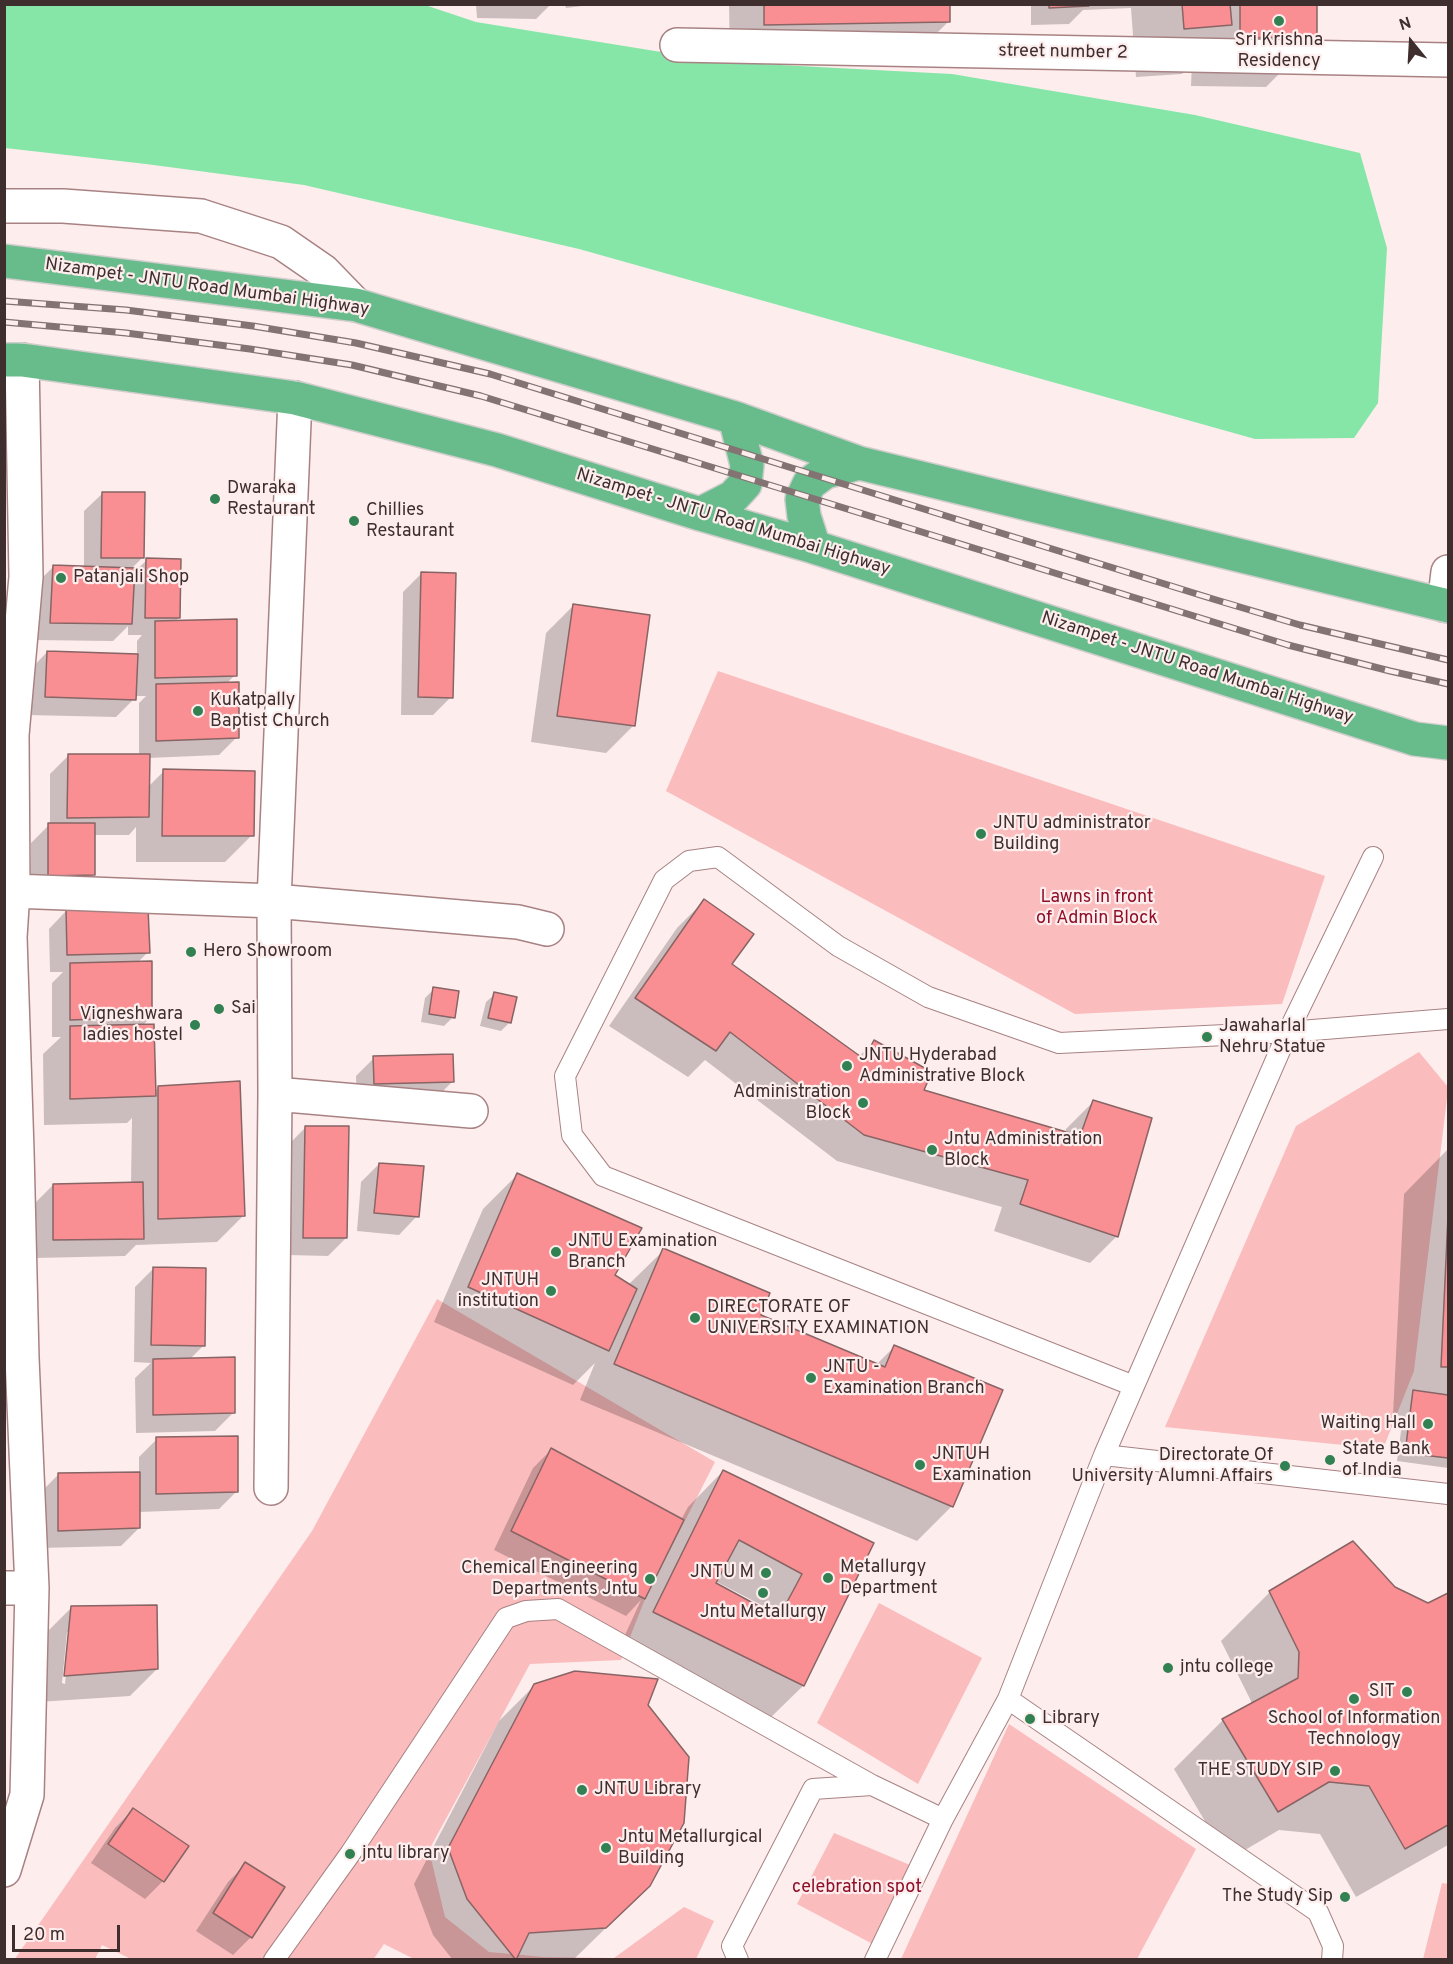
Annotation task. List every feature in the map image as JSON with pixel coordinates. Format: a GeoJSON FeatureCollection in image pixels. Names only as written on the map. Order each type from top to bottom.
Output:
{"type":"FeatureCollection","features":[{"type":"Feature","properties":{"kind":"highway","name":"Nizampet - JNTU Road Mumbai Highway"},"geometry":{"type":"LineString","coordinates":[[4,261],[356,305],[735,418],[859,463],[1447,605]]}},
{"type":"Feature","properties":{"kind":"highway","name":"Nizampet - JNTU Road Mumbai Highway"},"geometry":{"type":"LineString","coordinates":[[10,361],[294,398],[497,450],[700,514],[814,547],[1415,739],[1449,743]]}},
{"type":"Feature","properties":{"kind":"highway"},"geometry":{"type":"LineString","coordinates":[[700,514],[734,497],[745,484],[747,465],[735,418]]}},
{"type":"Feature","properties":{"kind":"highway"},"geometry":{"type":"LineString","coordinates":[[814,547],[804,516],[802,499],[809,484],[825,472],[859,463]]}},
{"type":"Feature","properties":{"kind":"street","name":"street number 2"},"geometry":{"type":"LineString","coordinates":[[677,45],[1449,60]]}},
{"type":"Feature","properties":{"kind":"street"},"geometry":{"type":"LineString","coordinates":[[4,206],[63,206],[201,216],[281,242],[323,271],[356,305]]}},
{"type":"Feature","properties":{"kind":"street"},"geometry":{"type":"LineString","coordinates":[[4,1870],[16,1795],[18,1588],[7,937],[13,891],[8,734],[26,577],[10,361]]}},
{"type":"Feature","properties":{"kind":"street"},"geometry":{"type":"LineString","coordinates":[[271,1488],[275,1094],[274,901],[294,398]]}},
{"type":"Feature","properties":{"kind":"street"},"geometry":{"type":"LineString","coordinates":[[1447,605],[1449,572]]}},
{"type":"Feature","properties":{"kind":"street"},"geometry":{"type":"LineString","coordinates":[[13,891],[274,901],[518,922],[547,929]]}},
{"type":"Feature","properties":{"kind":"street"},"geometry":{"type":"LineString","coordinates":[[275,1094],[471,1111]]}},
{"type":"Feature","properties":{"kind":"lane"},"geometry":{"type":"LineString","coordinates":[[1134,1386],[603,1176],[572,1135],[565,1076],[664,880],[689,861],[718,857],[838,946],[928,997],[1059,1043],[1288,1032],[1449,1019]]}},
{"type":"Feature","properties":{"kind":"lane"},"geometry":{"type":"LineString","coordinates":[[875,1959],[944,1819],[1008,1699],[1104,1455],[1288,1032],[1373,857]]}},
{"type":"Feature","properties":{"kind":"lane"},"geometry":{"type":"LineString","coordinates":[[1104,1455],[1449,1494]]}},
{"type":"Feature","properties":{"kind":"lane"},"geometry":{"type":"LineString","coordinates":[[274,1959],[350,1854],[506,1617],[526,1611],[558,1609],[872,1785],[944,1819]]}},
{"type":"Feature","properties":{"kind":"lane"},"geometry":{"type":"LineString","coordinates":[[1008,1699],[1318,1912],[1333,1947],[1332,1959]]}},
{"type":"Feature","properties":{"kind":"lane"},"geometry":{"type":"LineString","coordinates":[[738,1959],[732,1946],[813,1789],[872,1785]]}},
{"type":"Feature","properties":{"kind":"green space","name":"Lawns in front of Admin Block"},"geometry":{"type":"Polygon","coordinates":[[[718,671],[1325,876],[1282,1004],[1075,1014],[666,791],[718,671]]]}},
{"type":"Feature","properties":{"kind":"green space"},"geometry":{"type":"Polygon","coordinates":[[[1419,1052],[1448,1087],[1448,1090],[1414,1371],[1383,1449],[1165,1427],[1296,1126],[1419,1052]]]}},
{"type":"Feature","properties":{"kind":"green space"},"geometry":{"type":"Polygon","coordinates":[[[437,1299],[715,1462],[645,1599],[621,1660],[530,1664],[429,1850],[445,1917],[489,1952],[544,1957],[614,1958],[684,1907],[714,1921],[696,1959],[414,1959],[384,1944],[373,1960],[133,1960],[102,1945],[95,1959],[14,1960],[312,1531],[437,1299]]]}},
{"type":"Feature","properties":{"kind":"green space"},"geometry":{"type":"Polygon","coordinates":[[[879,1603],[982,1658],[918,1784],[817,1723],[879,1603]]]}},
{"type":"Feature","properties":{"kind":"green space"},"geometry":{"type":"Polygon","coordinates":[[[1009,1724],[1196,1849],[1137,1959],[901,1959],[1009,1724]]]}},
{"type":"Feature","properties":{"kind":"green space","name":"celebration spot"},"geometry":{"type":"Polygon","coordinates":[[[834,1833],[910,1865],[886,1951],[797,1904],[834,1833]]]}},
{"type":"Feature","properties":{"kind":"green space"},"geometry":{"type":"Polygon","coordinates":[[[1442,1883],[1448,1884],[1448,1959],[1423,1959],[1442,1883]]]}},
{"type":"Feature","properties":{"kind":"shaded area"},"geometry":{"type":"Polygon","coordinates":[[[5,4],[425,5],[476,22],[723,62],[952,74],[1195,115],[1360,153],[1387,248],[1378,403],[1354,438],[1255,439],[579,249],[304,185],[5,148],[5,4]]]}},
{"type":"Feature","properties":{"kind":"building"},"geometry":{"type":"Polygon","coordinates":[[[764,4],[950,4],[950,22],[764,25],[764,4]]]}},
{"type":"Feature","properties":{"kind":"building"},"geometry":{"type":"Polygon","coordinates":[[[1049,4],[1089,4],[1089,6],[1049,8],[1049,4]]]}},
{"type":"Feature","properties":{"kind":"building"},"geometry":{"type":"Polygon","coordinates":[[[1182,4],[1230,4],[1232,25],[1184,29],[1182,4]]]}},
{"type":"Feature","properties":{"kind":"building","name":"Sri Krishna Residency"},"geometry":{"type":"Polygon","coordinates":[[[1240,4],[1317,4],[1317,38],[1240,38],[1240,4]]]}},
{"type":"Feature","properties":{"kind":"building"},"geometry":{"type":"Polygon","coordinates":[[[102,492],[145,492],[144,558],[101,558],[102,492]]]}},
{"type":"Feature","properties":{"kind":"building"},"geometry":{"type":"Polygon","coordinates":[[[146,558],[181,559],[180,618],[145,618],[146,558]]]}},
{"type":"Feature","properties":{"kind":"building"},"geometry":{"type":"Polygon","coordinates":[[[53,565],[135,568],[132,624],[50,623],[53,565]]]}},
{"type":"Feature","properties":{"kind":"building"},"geometry":{"type":"Polygon","coordinates":[[[421,572],[456,573],[453,698],[418,697],[421,572]]]}},
{"type":"Feature","properties":{"kind":"building"},"geometry":{"type":"Polygon","coordinates":[[[573,604],[650,615],[635,726],[557,716],[573,604]]]}},
{"type":"Feature","properties":{"kind":"building"},"geometry":{"type":"Polygon","coordinates":[[[237,619],[237,676],[155,678],[155,621],[237,619]]]}},
{"type":"Feature","properties":{"kind":"building"},"geometry":{"type":"Polygon","coordinates":[[[47,651],[138,654],[136,700],[45,697],[47,651]]]}},
{"type":"Feature","properties":{"kind":"building","name":"Kukatpally Baptist Church"},"geometry":{"type":"Polygon","coordinates":[[[239,682],[239,738],[156,741],[156,684],[239,682]]]}},
{"type":"Feature","properties":{"kind":"building"},"geometry":{"type":"Polygon","coordinates":[[[68,754],[150,754],[149,817],[67,818],[68,754]]]}},
{"type":"Feature","properties":{"kind":"building"},"geometry":{"type":"Polygon","coordinates":[[[163,769],[255,771],[254,836],[162,836],[163,769]]]}},
{"type":"Feature","properties":{"kind":"building"},"geometry":{"type":"Polygon","coordinates":[[[48,823],[95,823],[95,875],[48,876],[48,823]]]}},
{"type":"Feature","properties":{"kind":"building","name":"JNTU Hyderabad Administrative Block"},"geometry":{"type":"Polygon","coordinates":[[[704,899],[754,934],[732,964],[864,1059],[874,1040],[932,1072],[924,1090],[1080,1136],[1093,1100],[1152,1118],[1118,1237],[1020,1204],[1028,1180],[864,1135],[730,1032],[716,1051],[635,998],[704,899]]]}},
{"type":"Feature","properties":{"kind":"building"},"geometry":{"type":"Polygon","coordinates":[[[148,908],[150,953],[67,955],[66,909],[148,908]]]}},
{"type":"Feature","properties":{"kind":"building"},"geometry":{"type":"Polygon","coordinates":[[[152,961],[152,1017],[70,1020],[70,963],[152,961]]]}},
{"type":"Feature","properties":{"kind":"building"},"geometry":{"type":"Polygon","coordinates":[[[433,987],[459,991],[455,1018],[429,1014],[433,987]]]}},
{"type":"Feature","properties":{"kind":"building"},"geometry":{"type":"Polygon","coordinates":[[[494,992],[517,997],[511,1023],[488,1018],[494,992]]]}},
{"type":"Feature","properties":{"kind":"building"},"geometry":{"type":"Polygon","coordinates":[[[154,1024],[156,1096],[70,1099],[70,1026],[154,1024]]]}},
{"type":"Feature","properties":{"kind":"building"},"geometry":{"type":"Polygon","coordinates":[[[453,1054],[454,1082],[374,1084],[373,1056],[453,1054]]]}},
{"type":"Feature","properties":{"kind":"building"},"geometry":{"type":"Polygon","coordinates":[[[240,1081],[245,1216],[158,1219],[158,1086],[240,1081]]]}},
{"type":"Feature","properties":{"kind":"building"},"geometry":{"type":"Polygon","coordinates":[[[305,1126],[349,1126],[347,1238],[303,1238],[305,1126]]]}},
{"type":"Feature","properties":{"kind":"building"},"geometry":{"type":"Polygon","coordinates":[[[379,1163],[424,1166],[419,1217],[374,1213],[379,1163]]]}},
{"type":"Feature","properties":{"kind":"building","name":"JNTU Examination Branch"},"geometry":{"type":"Polygon","coordinates":[[[517,1173],[642,1228],[615,1275],[637,1289],[609,1351],[468,1287],[517,1173]]]}},
{"type":"Feature","properties":{"kind":"building"},"geometry":{"type":"Polygon","coordinates":[[[143,1182],[144,1239],[53,1240],[53,1184],[143,1182]]]}},
{"type":"Feature","properties":{"kind":"building"},"geometry":{"type":"Polygon","coordinates":[[[1448,1216],[1448,1367],[1441,1367],[1448,1216]]]}},
{"type":"Feature","properties":{"kind":"building","name":"JNTU - Examination Branch"},"geometry":{"type":"Polygon","coordinates":[[[663,1248],[770,1293],[761,1315],[885,1367],[894,1345],[1003,1390],[953,1507],[614,1364],[663,1248]]]}},
{"type":"Feature","properties":{"kind":"building"},"geometry":{"type":"Polygon","coordinates":[[[153,1267],[206,1268],[205,1346],[151,1345],[153,1267]]]}},
{"type":"Feature","properties":{"kind":"building"},"geometry":{"type":"Polygon","coordinates":[[[235,1357],[235,1413],[153,1415],[153,1359],[235,1357]]]}},
{"type":"Feature","properties":{"kind":"building","name":"Waiting Hall"},"geometry":{"type":"Polygon","coordinates":[[[1413,1390],[1448,1395],[1448,1458],[1405,1453],[1413,1390]]]}},
{"type":"Feature","properties":{"kind":"building"},"geometry":{"type":"Polygon","coordinates":[[[238,1436],[238,1492],[156,1494],[156,1437],[238,1436]]]}},
{"type":"Feature","properties":{"kind":"building"},"geometry":{"type":"Polygon","coordinates":[[[551,1448],[684,1520],[645,1599],[511,1531],[551,1448]]]}},
{"type":"Feature","properties":{"kind":"building","name":"Metallurgy Department"},"geometry":{"type":"Polygon","coordinates":[[[723,1470],[874,1543],[804,1686],[653,1612],[723,1470]],[[739,1540],[716,1583],[779,1617],[802,1574],[739,1540]]]}},
{"type":"Feature","properties":{"kind":"building"},"geometry":{"type":"Polygon","coordinates":[[[140,1472],[140,1528],[58,1531],[58,1473],[140,1472]]]}},
{"type":"Feature","properties":{"kind":"building","name":"School of Information Technology"},"geometry":{"type":"Polygon","coordinates":[[[1353,1541],[1395,1587],[1428,1603],[1448,1593],[1448,1825],[1405,1849],[1369,1786],[1329,1782],[1278,1812],[1222,1719],[1298,1678],[1299,1652],[1269,1591],[1353,1541]]]}},
{"type":"Feature","properties":{"kind":"building"},"geometry":{"type":"Polygon","coordinates":[[[157,1605],[158,1669],[64,1676],[71,1606],[157,1605]]]}},
{"type":"Feature","properties":{"kind":"building","name":"JNTU Library"},"geometry":{"type":"Polygon","coordinates":[[[575,1671],[658,1679],[648,1705],[689,1757],[684,1823],[650,1886],[606,1928],[529,1933],[516,1960],[467,1899],[448,1848],[534,1684],[575,1671]]]}},
{"type":"Feature","properties":{"kind":"building"},"geometry":{"type":"Polygon","coordinates":[[[133,1808],[189,1846],[164,1882],[108,1844],[133,1808]]]}},
{"type":"Feature","properties":{"kind":"building"},"geometry":{"type":"Polygon","coordinates":[[[245,1862],[285,1887],[252,1938],[213,1913],[245,1862]]]}},
{"type":"Feature","properties":{"kind":"railway"},"geometry":{"type":"LineString","coordinates":[[4,301],[126,310],[253,326],[356,343],[490,374],[1300,625],[1448,660]]}},
{"type":"Feature","properties":{"kind":"railway"},"geometry":{"type":"LineString","coordinates":[[4,322],[126,333],[250,349],[352,365],[481,396],[1288,645],[1448,684]]}},
{"type":"Feature","properties":{"kind":"place","name":"Sri Krishna Residency"},"geometry":{"type":"Point","coordinates":[1279,21]}},
{"type":"Feature","properties":{"kind":"place","name":"Dwaraka Restaurant"},"geometry":{"type":"Point","coordinates":[215,499]}},
{"type":"Feature","properties":{"kind":"place","name":"Chillies Restaurant"},"geometry":{"type":"Point","coordinates":[354,521]}},
{"type":"Feature","properties":{"kind":"place","name":"Patanjali Shop"},"geometry":{"type":"Point","coordinates":[61,578]}},
{"type":"Feature","properties":{"kind":"place","name":"Kukatpally Baptist Church"},"geometry":{"type":"Point","coordinates":[198,711]}},
{"type":"Feature","properties":{"kind":"place","name":"JNTU administrator Building"},"geometry":{"type":"Point","coordinates":[981,834]}},
{"type":"Feature","properties":{"kind":"place","name":"Hero Showroom"},"geometry":{"type":"Point","coordinates":[191,952]}},
{"type":"Feature","properties":{"kind":"place","name":"Sai"},"geometry":{"type":"Point","coordinates":[219,1009]}},
{"type":"Feature","properties":{"kind":"place","name":"Vigneshwara ladies hostel"},"geometry":{"type":"Point","coordinates":[195,1025]}},
{"type":"Feature","properties":{"kind":"place","name":"Jawaharlal Nehru Statue"},"geometry":{"type":"Point","coordinates":[1207,1037]}},
{"type":"Feature","properties":{"kind":"place","name":"JNTU Hyderabad Administrative Block"},"geometry":{"type":"Point","coordinates":[847,1066]}},
{"type":"Feature","properties":{"kind":"place","name":"Administration Block"},"geometry":{"type":"Point","coordinates":[863,1103]}},
{"type":"Feature","properties":{"kind":"place","name":"Jntu Administration Block"},"geometry":{"type":"Point","coordinates":[932,1150]}},
{"type":"Feature","properties":{"kind":"place","name":"JNTU Examination Branch"},"geometry":{"type":"Point","coordinates":[556,1252]}},
{"type":"Feature","properties":{"kind":"place","name":"JNTUH institution"},"geometry":{"type":"Point","coordinates":[551,1291]}},
{"type":"Feature","properties":{"kind":"place","name":"DIRECTORATE OF UNIVERSITY EXAMINATION"},"geometry":{"type":"Point","coordinates":[695,1318]}},
{"type":"Feature","properties":{"kind":"place","name":"JNTU - Examination Branch"},"geometry":{"type":"Point","coordinates":[811,1378]}},
{"type":"Feature","properties":{"kind":"place","name":"Waiting Hall"},"geometry":{"type":"Point","coordinates":[1428,1424]}},
{"type":"Feature","properties":{"kind":"place","name":"State Bank of India"},"geometry":{"type":"Point","coordinates":[1330,1460]}},
{"type":"Feature","properties":{"kind":"place","name":"JNTUH Examination"},"geometry":{"type":"Point","coordinates":[920,1465]}},
{"type":"Feature","properties":{"kind":"place","name":"Directorate Of University Alumni Affairs"},"geometry":{"type":"Point","coordinates":[1285,1466]}},
{"type":"Feature","properties":{"kind":"place","name":"JNTU M"},"geometry":{"type":"Point","coordinates":[766,1573]}},
{"type":"Feature","properties":{"kind":"place","name":"Metallurgy Department"},"geometry":{"type":"Point","coordinates":[828,1578]}},
{"type":"Feature","properties":{"kind":"place","name":"Chemical Engineering Departments Jntu"},"geometry":{"type":"Point","coordinates":[650,1579]}},
{"type":"Feature","properties":{"kind":"place","name":"Jntu Metallurgy"},"geometry":{"type":"Point","coordinates":[763,1593]}},
{"type":"Feature","properties":{"kind":"place","name":"jntu college"},"geometry":{"type":"Point","coordinates":[1168,1668]}},
{"type":"Feature","properties":{"kind":"place","name":"SIT"},"geometry":{"type":"Point","coordinates":[1407,1692]}},
{"type":"Feature","properties":{"kind":"place","name":"School of Information Technology"},"geometry":{"type":"Point","coordinates":[1354,1699]}},
{"type":"Feature","properties":{"kind":"place","name":"Library"},"geometry":{"type":"Point","coordinates":[1030,1719]}},
{"type":"Feature","properties":{"kind":"place","name":"THE STUDY SIP"},"geometry":{"type":"Point","coordinates":[1335,1771]}},
{"type":"Feature","properties":{"kind":"place","name":"JNTU Library"},"geometry":{"type":"Point","coordinates":[582,1790]}},
{"type":"Feature","properties":{"kind":"place","name":"Jntu Metallurgical Building"},"geometry":{"type":"Point","coordinates":[606,1848]}},
{"type":"Feature","properties":{"kind":"place","name":"jntu library"},"geometry":{"type":"Point","coordinates":[350,1854]}},
{"type":"Feature","properties":{"kind":"place","name":"The Study Sip"},"geometry":{"type":"Point","coordinates":[1345,1897]}}]}
